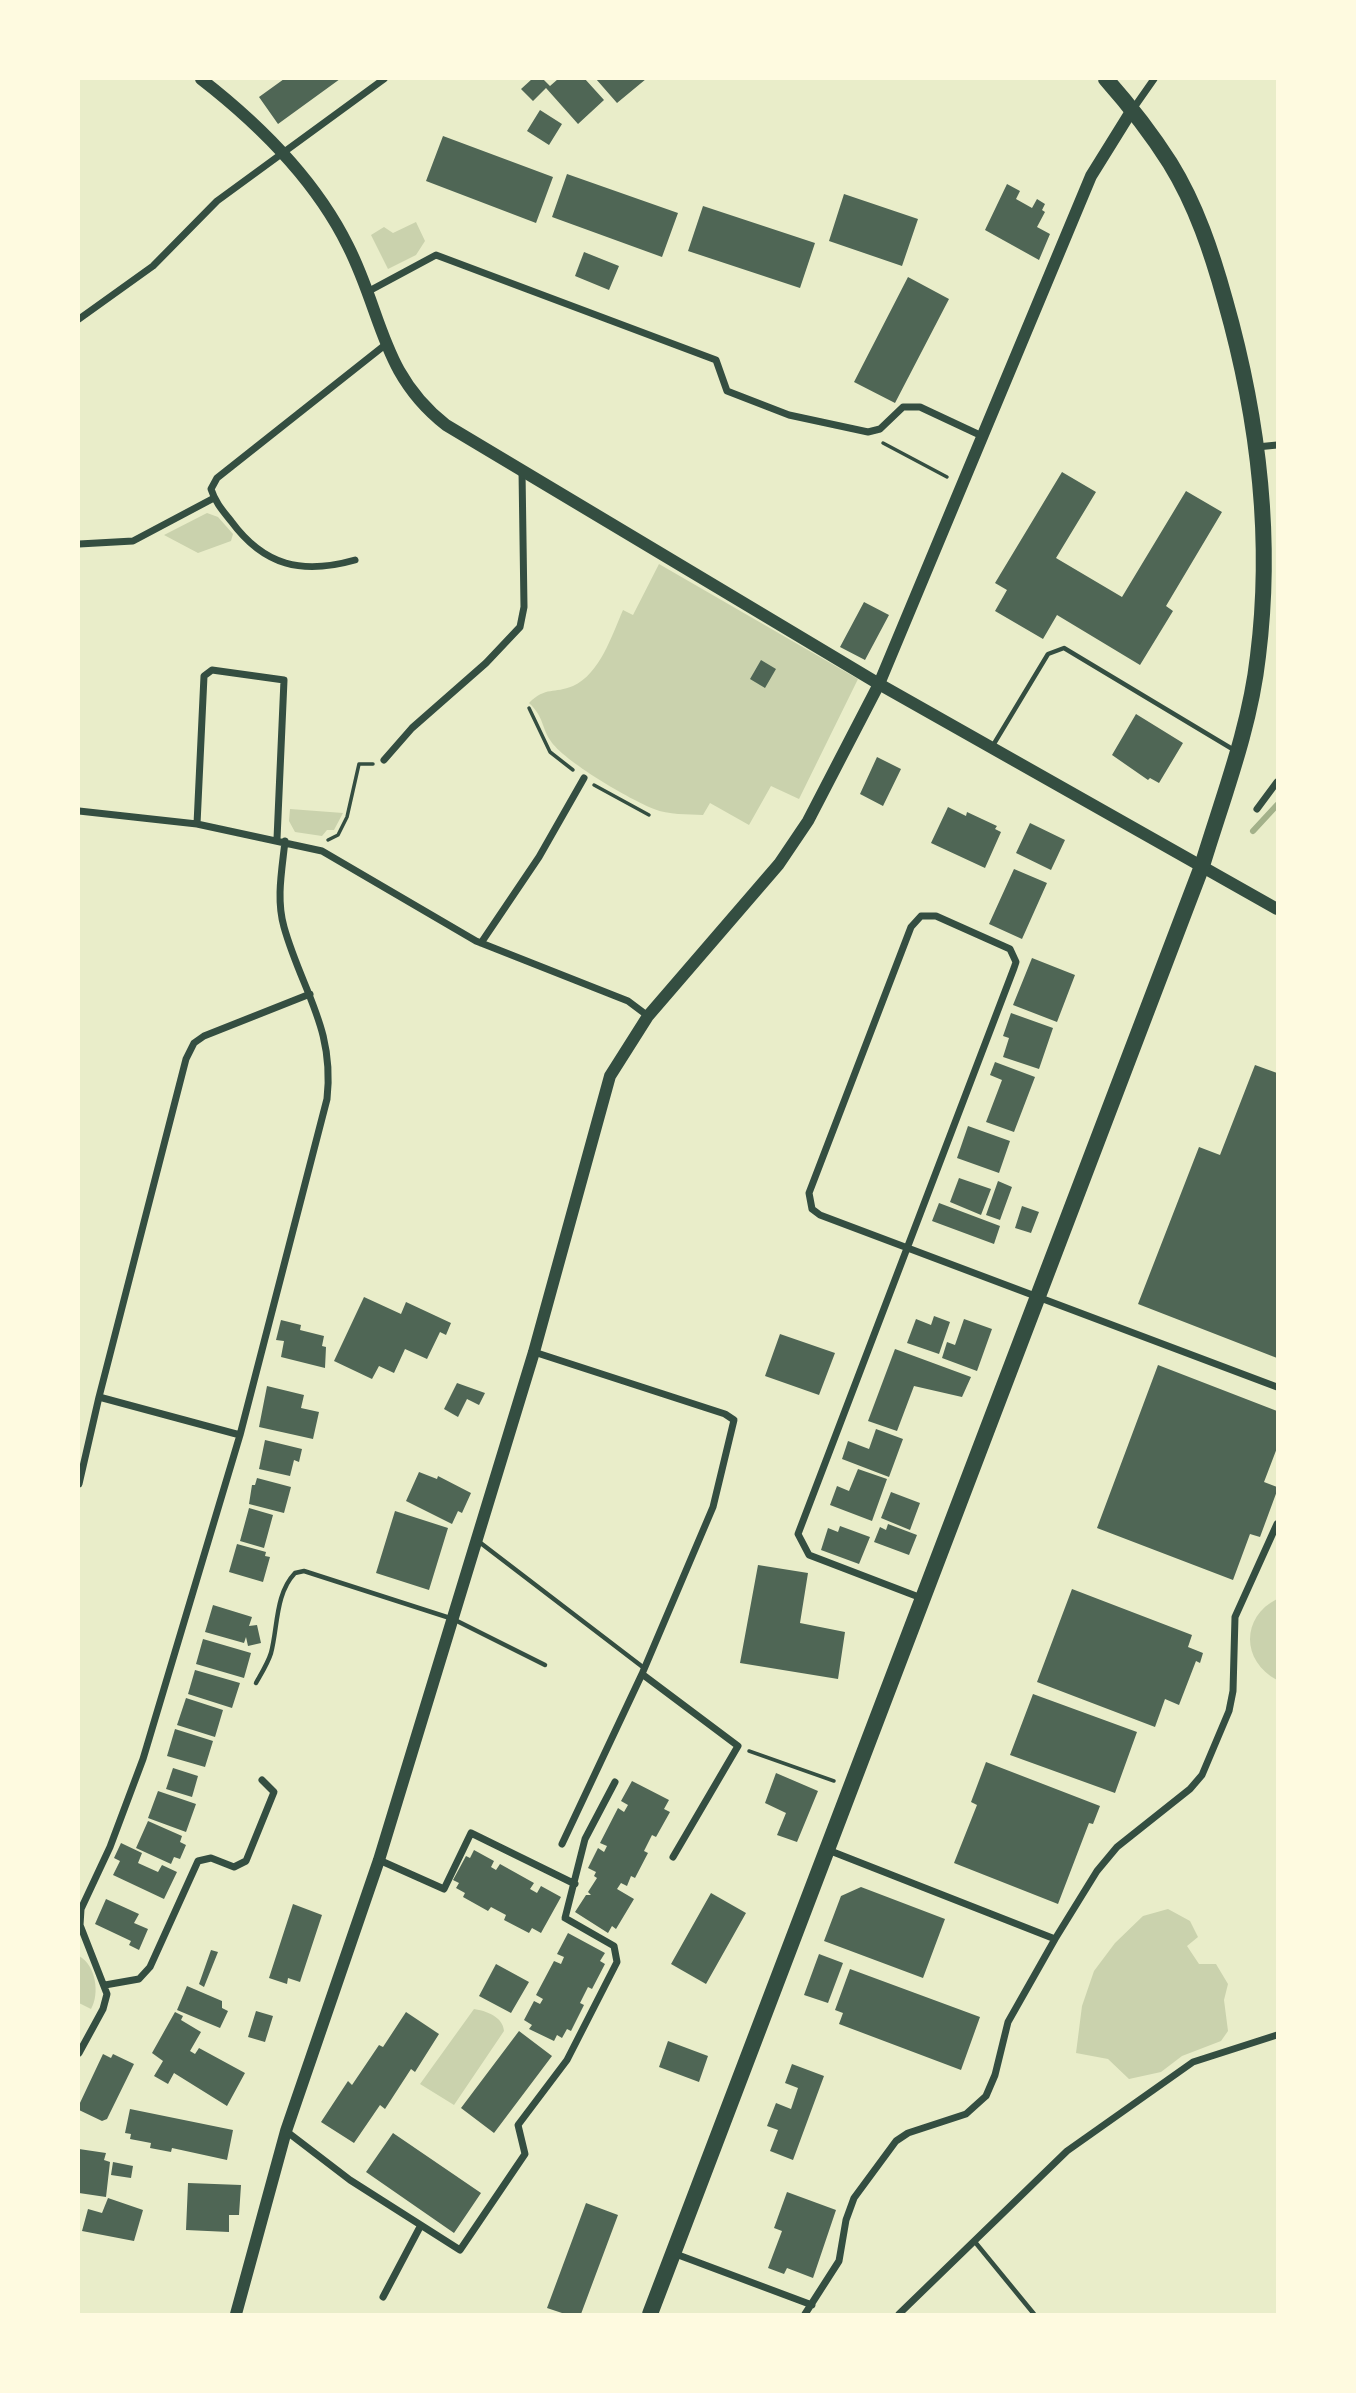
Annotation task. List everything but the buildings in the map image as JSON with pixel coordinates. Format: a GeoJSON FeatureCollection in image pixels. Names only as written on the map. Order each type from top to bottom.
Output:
{"type":"FeatureCollection","features":[{"type":"Feature","properties":{"kind":"highway"},"geometry":{"type":"LineString","coordinates":[[650,2314],[1202,866],[1237,752],[1258,658],[1264,589],[1263,505],[1256,447],[1238,347],[1205,234],[1171,164],[1106,79]]}},
{"type":"Feature","properties":{"kind":"street"},"geometry":{"type":"LineString","coordinates":[[201,79],[283,150],[347,242],[369,291],[385,345],[407,388],[423,407],[522,471],[879,684],[1277,909]]}},
{"type":"Feature","properties":{"kind":"street"},"geometry":{"type":"LineString","coordinates":[[79,319],[153,266],[218,201],[283,150],[383,79]]}},
{"type":"Feature","properties":{"kind":"street"},"geometry":{"type":"LineString","coordinates":[[236,2314],[286,2131],[379,1860],[534,1352],[610,1076],[648,1016],[779,864],[808,821],[879,684],[1091,176],[1154,79]]}},
{"type":"Feature","properties":{"kind":"street"},"geometry":{"type":"LineString","coordinates":[[369,291],[436,255],[716,360],[727,391],[789,415],[868,432],[902,407],[920,407],[982,436]]}},
{"type":"Feature","properties":{"kind":"street"},"geometry":{"type":"LineString","coordinates":[[355,561],[333,567],[309,567],[271,558],[244,538],[214,498],[211,489],[217,478],[385,345]]}},
{"type":"Feature","properties":{"kind":"street"},"geometry":{"type":"LineString","coordinates":[[1256,447],[1277,445]]}},
{"type":"Feature","properties":{"kind":"street"},"geometry":{"type":"LineString","coordinates":[[384,760],[412,728],[486,663],[520,627],[524,607],[522,471]]}},
{"type":"Feature","properties":{"kind":"street"},"geometry":{"type":"LineString","coordinates":[[79,544],[133,541],[214,498]]}},
{"type":"Feature","properties":{"kind":"street"},"geometry":{"type":"LineString","coordinates":[[79,2053],[103,2009],[105,1985],[82,1938],[82,1909],[110,1847],[143,1759],[240,1435],[330,1079],[326,1039],[284,927],[280,908],[284,680],[212,670],[204,676],[197,824]]}},
{"type":"Feature","properties":{"kind":"street"},"geometry":{"type":"LineString","coordinates":[[481,943],[539,857],[584,778]]}},
{"type":"Feature","properties":{"kind":"street"},"geometry":{"type":"LineString","coordinates":[[1257,809],[1277,782]]}},
{"type":"Feature","properties":{"kind":"street"},"geometry":{"type":"LineString","coordinates":[[79,811],[197,824],[322,851],[481,943],[628,1001],[648,1016]]}},
{"type":"Feature","properties":{"kind":"street"},"geometry":{"type":"LineString","coordinates":[[924,1599],[809,1555],[798,1534],[907,1248],[1016,962],[1010,949],[929,915],[921,916],[911,927],[809,1193],[812,1209],[820,1215],[907,1248],[1039,1298],[1277,1387]]}},
{"type":"Feature","properties":{"kind":"street"},"geometry":{"type":"LineString","coordinates":[[79,1484],[186,1059],[194,1043],[204,1036],[310,994]]}},
{"type":"Feature","properties":{"kind":"street"},"geometry":{"type":"LineString","coordinates":[[534,1352],[725,1414],[733,1420],[713,1507],[643,1671],[562,1844]]}},
{"type":"Feature","properties":{"kind":"street"},"geometry":{"type":"LineString","coordinates":[[99,1397],[240,1435]]}},
{"type":"Feature","properties":{"kind":"street"},"geometry":{"type":"LineString","coordinates":[[806,2314],[839,2261],[846,2220],[854,2198],[896,2141],[908,2133],[966,2114],[986,2096],[996,2075],[1008,2022],[1097,1871],[1116,1847],[1189,1789],[1202,1775],[1229,1711],[1233,1691],[1234,1617],[1277,1524]]}},
{"type":"Feature","properties":{"kind":"street"},"geometry":{"type":"LineString","coordinates":[[643,1671],[738,1746],[673,1857]]}},
{"type":"Feature","properties":{"kind":"street"},"geometry":{"type":"LineString","coordinates":[[105,1985],[139,1979],[150,1967],[198,1861],[211,1858],[234,1867],[246,1861],[274,1792],[262,1780]]}},
{"type":"Feature","properties":{"kind":"street"},"geometry":{"type":"LineString","coordinates":[[286,2131],[350,2180],[460,2250],[525,2154],[518,2125],[567,2060],[617,1962],[614,1946],[565,1918],[585,1839],[615,1782]]}},
{"type":"Feature","properties":{"kind":"street"},"geometry":{"type":"LineString","coordinates":[[379,1860],[444,1889],[471,1833],[575,1884]]}},
{"type":"Feature","properties":{"kind":"street"},"geometry":{"type":"LineString","coordinates":[[828,1850],[1055,1939]]}},
{"type":"Feature","properties":{"kind":"street"},"geometry":{"type":"LineString","coordinates":[[899,2314],[973,2239],[1067,2151],[1193,2062],[1277,2035]]}},
{"type":"Feature","properties":{"kind":"street"},"geometry":{"type":"LineString","coordinates":[[383,2297],[421,2225]]}},
{"type":"Feature","properties":{"kind":"street"},"geometry":{"type":"LineString","coordinates":[[673,2253],[812,2305]]}},
{"type":"Feature","properties":{"kind":"lane"},"geometry":{"type":"LineString","coordinates":[[991,747],[1048,654],[1064,648],[1237,752]]}},
{"type":"Feature","properties":{"kind":"lane"},"geometry":{"type":"LineString","coordinates":[[477,1540],[643,1671]]}},
{"type":"Feature","properties":{"kind":"lane"},"geometry":{"type":"LineString","coordinates":[[256,1683],[270,1655],[274,1621],[295,1573],[304,1571],[453,1619],[545,1665]]}},
{"type":"Feature","properties":{"kind":"lane"},"geometry":{"type":"LineString","coordinates":[[973,2239],[1034,2314]]}},
{"type":"Feature","properties":{"kind":"path"},"geometry":{"type":"LineString","coordinates":[[874,430],[882,442],[961,485]]}},
{"type":"Feature","properties":{"kind":"path"},"geometry":{"type":"LineString","coordinates":[[322,851],[330,837],[338,835],[347,817],[359,764],[384,760]]}},
{"type":"Feature","properties":{"kind":"path"},"geometry":{"type":"LineString","coordinates":[[738,1746],[851,1788]]}},
{"type":"Feature","properties":{"kind":"green space"},"geometry":{"type":"Polygon","coordinates":[[[416,222],[425,241],[416,255],[388,269],[371,235],[384,227],[393,233],[416,222]]]}},
{"type":"Feature","properties":{"kind":"green space"},"geometry":{"type":"Polygon","coordinates":[[[207,513],[218,517],[233,534],[231,541],[198,553],[164,535],[207,513]]]}},
{"type":"Feature","properties":{"kind":"green space"},"geometry":{"type":"Polygon","coordinates":[[[659,564],[858,679],[799,799],[771,786],[749,825],[710,803],[703,815],[678,814],[660,811],[630,797],[598,779],[557,749],[529,703],[545,692],[573,686],[591,673],[604,653],[623,610],[633,615],[659,564]]]}},
{"type":"Feature","properties":{"kind":"green space"},"geometry":{"type":"Polygon","coordinates":[[[290,809],[343,813],[334,830],[327,830],[322,836],[295,832],[289,821],[290,809]]]}},
{"type":"Feature","properties":{"kind":"green space"},"geometry":{"type":"Polygon","coordinates":[[[1277,1599],[1277,1680],[1257,1662],[1250,1639],[1257,1617],[1277,1599]]]}},
{"type":"Feature","properties":{"kind":"green space"},"geometry":{"type":"Polygon","coordinates":[[[1168,1909],[1190,1921],[1198,1937],[1187,1946],[1199,1964],[1216,1964],[1228,1984],[1224,2000],[1228,2031],[1221,2041],[1182,2056],[1161,2072],[1129,2079],[1108,2059],[1076,2053],[1082,2006],[1094,1971],[1115,1943],[1143,1916],[1168,1909]]]}},
{"type":"Feature","properties":{"kind":"green space"},"geometry":{"type":"Polygon","coordinates":[[[79,1956],[89,1966],[95,1980],[95,1996],[91,2009],[79,2003],[79,1956]]]}},
{"type":"Feature","properties":{"kind":"green space"},"geometry":{"type":"Polygon","coordinates":[[[474,2009],[497,2018],[504,2031],[454,2105],[420,2084],[474,2009]]]}},
{"type":"Feature","properties":{"kind":"waterway"},"geometry":{"type":"LineString","coordinates":[[1253,831],[1277,805]]}}]}
